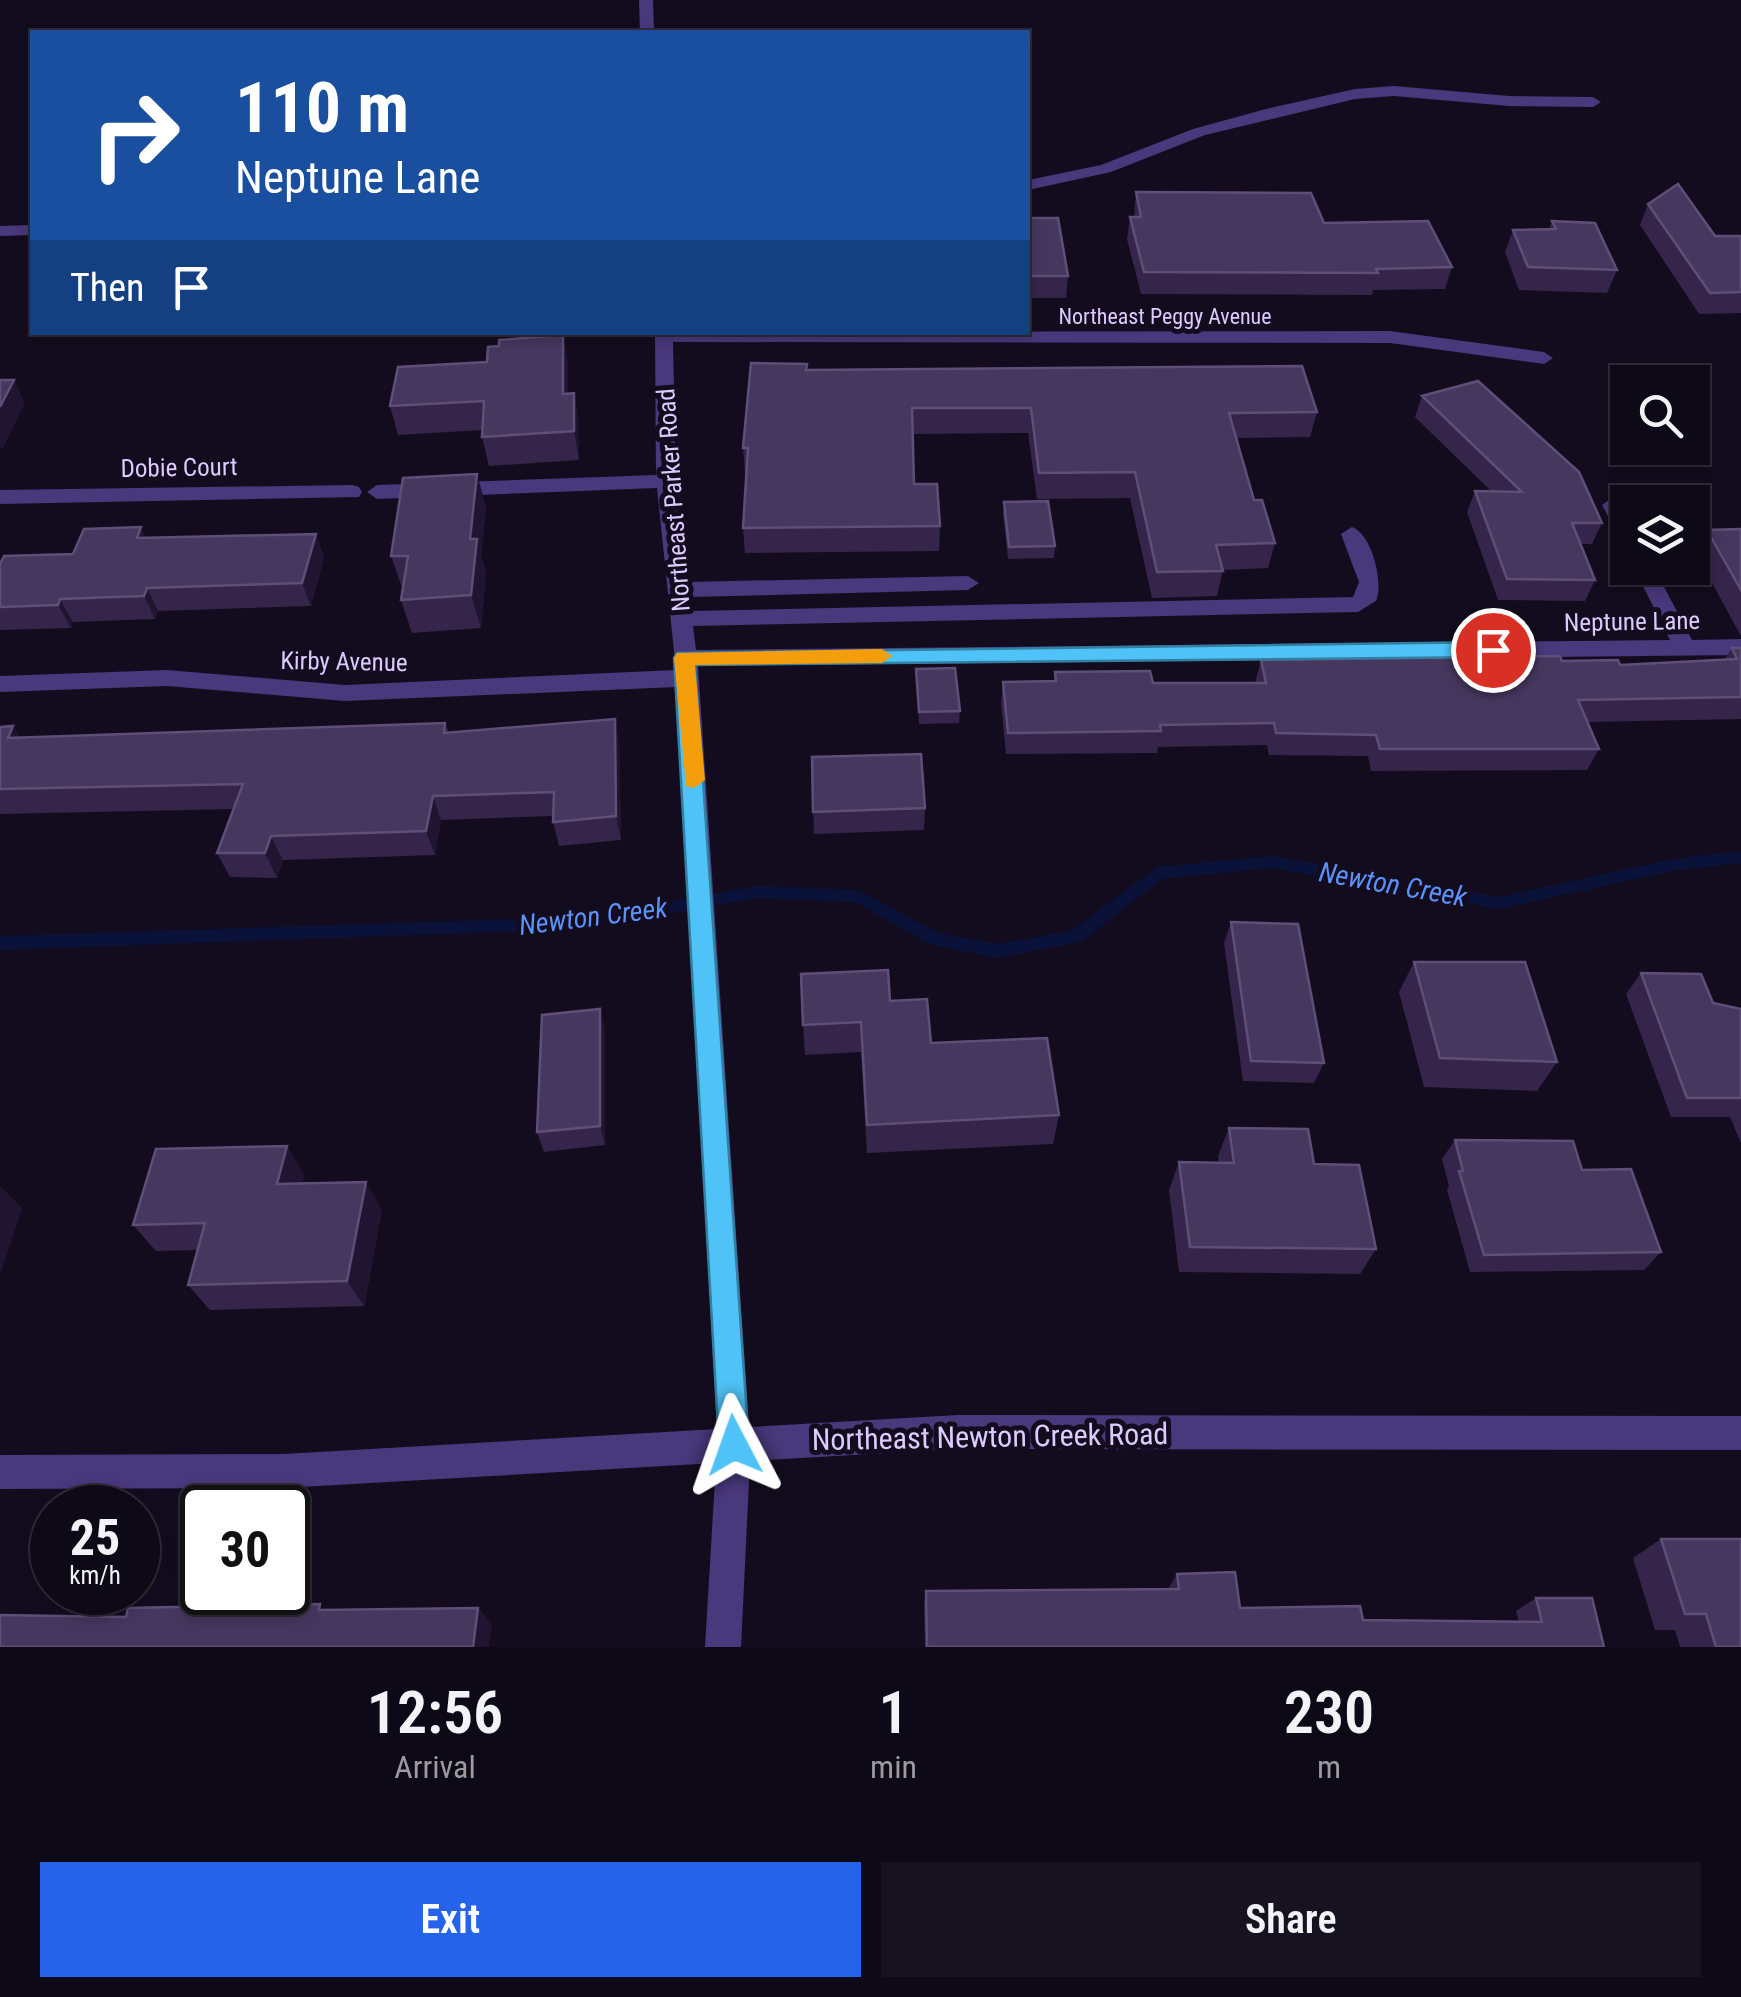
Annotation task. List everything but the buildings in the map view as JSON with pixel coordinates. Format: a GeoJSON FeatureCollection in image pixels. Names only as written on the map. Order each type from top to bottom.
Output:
{"type":"FeatureCollection","features":[{"type":"Feature","properties":{"kind":"street"},"geometry":{"type":"LineString","coordinates":[[646,0],[647,30]]}},
{"type":"Feature","properties":{"kind":"street"},"geometry":{"type":"LineString","coordinates":[[1030,185],[1105,169],[1199,132],[1355,94],[1394,91],[1509,102],[1593,102]]}},
{"type":"Feature","properties":{"kind":"street"},"geometry":{"type":"LineString","coordinates":[[0,231],[30,230]]}},
{"type":"Feature","properties":{"kind":"street","name":"Northeast Parker Road"},"geometry":{"type":"LineString","coordinates":[[664,335],[666,482],[686,668],[734,1445],[723,1647]]}},
{"type":"Feature","properties":{"kind":"street","name":"Northeast Peggy Avenue"},"geometry":{"type":"LineString","coordinates":[[906,335],[1390,337],[1544,358]]}},
{"type":"Feature","properties":{"kind":"street"},"geometry":{"type":"LineString","coordinates":[[377,492],[666,482]]}},
{"type":"Feature","properties":{"kind":"street","name":"Dobie Court"},"geometry":{"type":"LineString","coordinates":[[2,501],[352,492]]}},
{"type":"Feature","properties":{"kind":"street"},"geometry":{"type":"LineString","coordinates":[[680,619],[1358,604],[1368,596],[1370,582],[1352,534]]}},
{"type":"Feature","properties":{"kind":"street"},"geometry":{"type":"LineString","coordinates":[[677,590],[968,584]]}},
{"type":"Feature","properties":{"kind":"street"},"geometry":{"type":"LineString","coordinates":[[1653,585],[1685,648]]}},
{"type":"Feature","properties":{"kind":"street","name":"Neptune Lane"},"geometry":{"type":"LineString","coordinates":[[686,668],[1741,647]]}},
{"type":"Feature","properties":{"kind":"street","name":"Kirby Avenue"},"geometry":{"type":"LineString","coordinates":[[0,684],[167,678],[346,693],[686,668]]}},
{"type":"Feature","properties":{"kind":"street","name":"Northeast Newton Creek Road"},"geometry":{"type":"LineString","coordinates":[[0,1472],[283,1472],[958,1432],[1741,1433]]}},
{"type":"Feature","properties":{"kind":"waterway","name":"Newton Creek"},"geometry":{"type":"LineString","coordinates":[[0,943],[581,923],[758,892],[858,896],[935,939],[997,951],[1075,937],[1158,873],[1273,862],[1499,903],[1673,865],[1741,857]]}},
{"type":"Feature","properties":{"kind":"slow traffic"},"geometry":{"type":"LineString","coordinates":[[694,780],[684,658],[882,656]]}},
{"type":"Feature","properties":{"kind":"route"},"geometry":{"type":"LineString","coordinates":[[734,1445],[684,658],[1493,650]]}}]}
